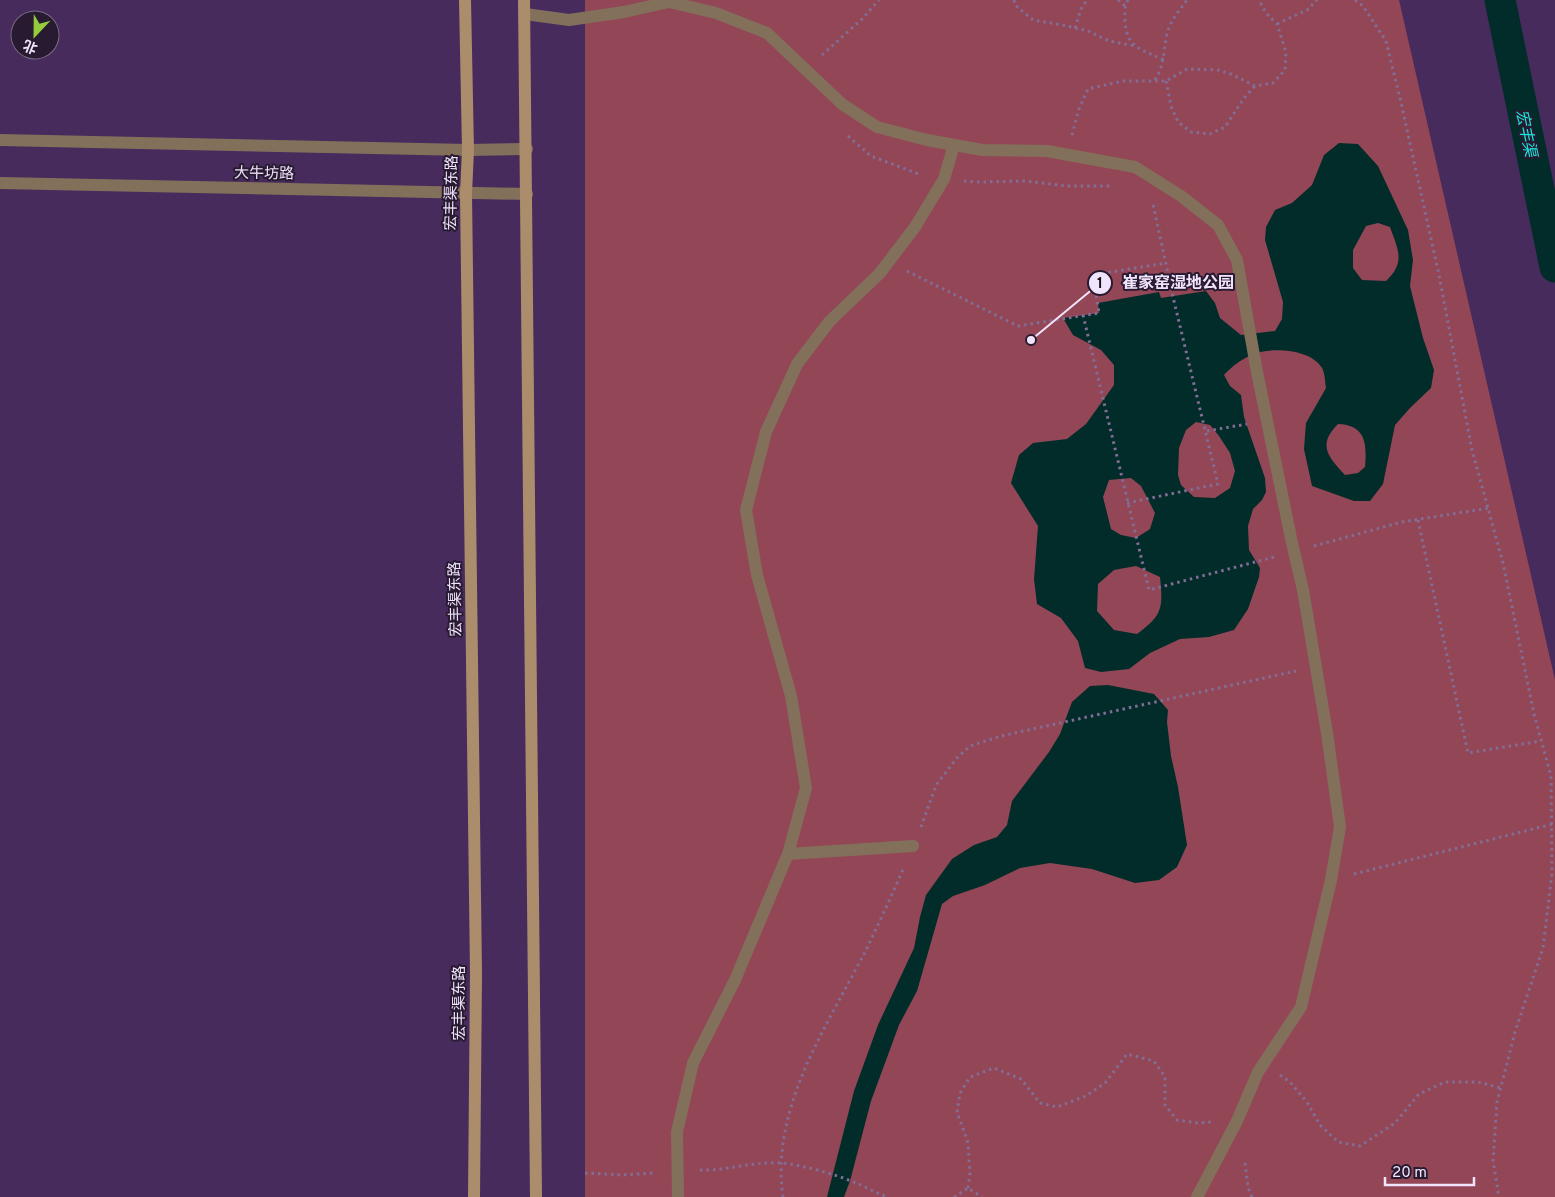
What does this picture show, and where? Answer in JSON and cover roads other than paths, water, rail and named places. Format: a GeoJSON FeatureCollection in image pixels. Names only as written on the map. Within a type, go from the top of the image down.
{"type":"FeatureCollection","features":[{"type":"Feature","properties":{"kind":"main road","name":"宏丰渠东路"},"geometry":{"type":"LineString","coordinates":[[465,0],[476,974],[474,1197]]}},
{"type":"Feature","properties":{"kind":"main road"},"geometry":{"type":"LineString","coordinates":[[524,0],[527,149],[536,1197]]}},
{"type":"Feature","properties":{"kind":"street"},"geometry":{"type":"LineString","coordinates":[[525,14],[569,20],[624,12],[669,2],[716,13],[768,33],[842,104],[877,127],[927,140],[982,150],[1047,151],[1135,167],[1180,196],[1218,225],[1237,260],[1267,421],[1317,666],[1340,827],[1331,880],[1301,1007],[1258,1072],[1237,1121],[1197,1197]]}},
{"type":"Feature","properties":{"kind":"street","name":"大牛坊路"},"geometry":{"type":"LineString","coordinates":[[0,140],[468,150],[527,149]]}},
{"type":"Feature","properties":{"kind":"street"},"geometry":{"type":"LineString","coordinates":[[678,1197],[677,1132],[693,1063],[735,980],[788,854],[806,788],[791,696],[757,575],[746,510],[766,432],[798,364],[830,322],[880,273],[915,227],[944,179],[954,145]]}},
{"type":"Feature","properties":{"kind":"street","name":"大牛坊路"},"geometry":{"type":"LineString","coordinates":[[0,183],[527,194]]}},
{"type":"Feature","properties":{"kind":"street"},"geometry":{"type":"LineString","coordinates":[[788,854],[913,846]]}},
{"type":"Feature","properties":{"kind":"waterway","name":"宏丰渠"},"geometry":{"type":"LineString","coordinates":[[1500,0],[1555,267]]}},
{"type":"Feature","properties":{"kind":"place","name":"崔家窑湿地公园"},"geometry":{"type":"Point","coordinates":[1031,340]}}]}
